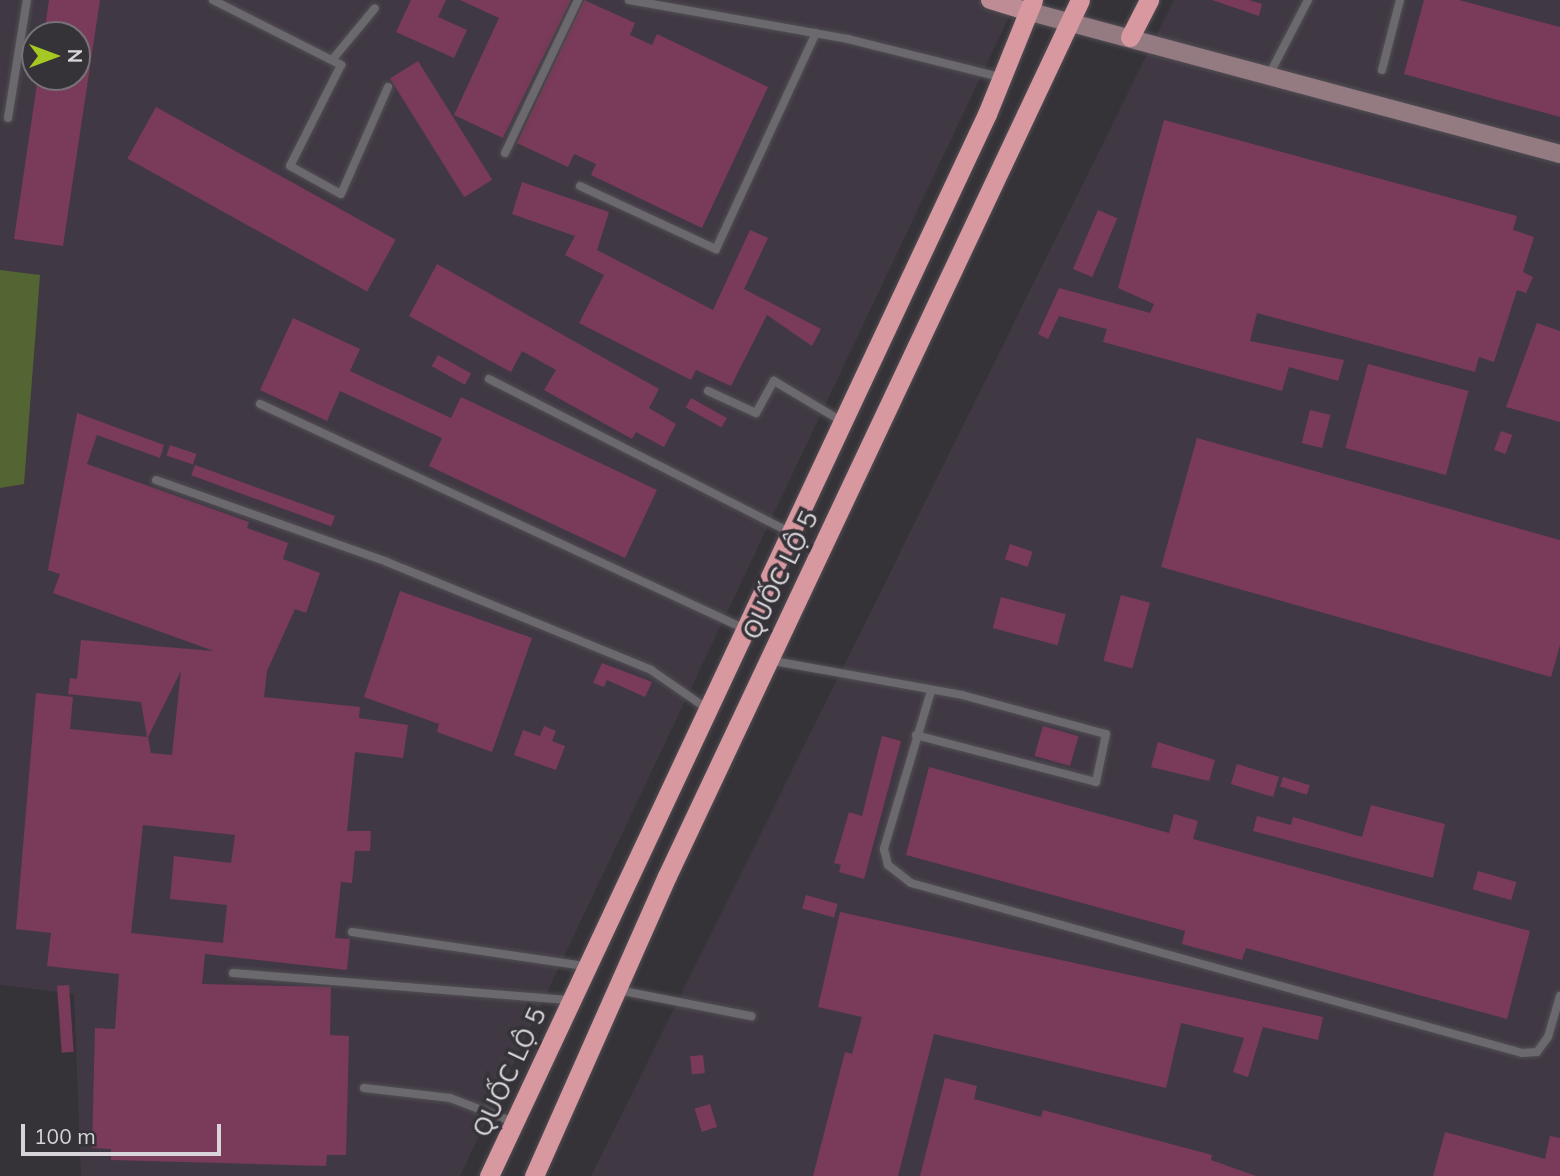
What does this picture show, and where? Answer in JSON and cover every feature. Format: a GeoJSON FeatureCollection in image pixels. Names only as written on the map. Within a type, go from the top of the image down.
{"type":"FeatureCollection","features":[{"type":"Feature","properties":{"kind":"highway","name":"QUỐC LỘ 5"},"geometry":{"type":"LineString","coordinates":[[534,1176],[615,990],[767,659],[1080,0]]}},
{"type":"Feature","properties":{"kind":"highway"},"geometry":{"type":"LineString","coordinates":[[1130,37],[1149,0]]}},
{"type":"Feature","properties":{"kind":"highway","name":"QUỐC LỘ 5"},"geometry":{"type":"LineString","coordinates":[[489,1176],[706,708],[792,534],[1030,6]]}},
{"type":"Feature","properties":{"kind":"main road"},"geometry":{"type":"LineString","coordinates":[[990,0],[1030,6],[1130,37],[1560,154]]}},
{"type":"Feature","properties":{"kind":"lane"},"geometry":{"type":"LineString","coordinates":[[8,118],[27,0]]}},
{"type":"Feature","properties":{"kind":"lane"},"geometry":{"type":"LineString","coordinates":[[213,0],[341,65],[290,166],[341,194],[388,88]]}},
{"type":"Feature","properties":{"kind":"lane"},"geometry":{"type":"LineString","coordinates":[[505,153],[578,0]]}},
{"type":"Feature","properties":{"kind":"lane"},"geometry":{"type":"LineString","coordinates":[[629,0],[816,33],[999,78]]}},
{"type":"Feature","properties":{"kind":"lane"},"geometry":{"type":"LineString","coordinates":[[1269,75],[1308,0]]}},
{"type":"Feature","properties":{"kind":"lane"},"geometry":{"type":"LineString","coordinates":[[1382,70],[1400,0]]}},
{"type":"Feature","properties":{"kind":"lane"},"geometry":{"type":"LineString","coordinates":[[332,60],[375,8]]}},
{"type":"Feature","properties":{"kind":"lane"},"geometry":{"type":"LineString","coordinates":[[580,186],[716,249],[816,33]]}},
{"type":"Feature","properties":{"kind":"lane"},"geometry":{"type":"LineString","coordinates":[[489,379],[792,534]]}},
{"type":"Feature","properties":{"kind":"lane"},"geometry":{"type":"LineString","coordinates":[[708,391],[756,413],[774,381],[843,422]]}},
{"type":"Feature","properties":{"kind":"lane"},"geometry":{"type":"LineString","coordinates":[[260,404],[745,629]]}},
{"type":"Feature","properties":{"kind":"lane"},"geometry":{"type":"LineString","coordinates":[[156,480],[387,562],[651,670],[706,708]]}},
{"type":"Feature","properties":{"kind":"lane"},"geometry":{"type":"LineString","coordinates":[[767,659],[931,691],[1106,734],[1097,782],[916,735]]}},
{"type":"Feature","properties":{"kind":"lane"},"geometry":{"type":"LineString","coordinates":[[931,691],[884,849],[888,865],[911,883],[1522,1054],[1537,1052],[1548,1037],[1560,996]]}},
{"type":"Feature","properties":{"kind":"lane"},"geometry":{"type":"LineString","coordinates":[[352,932],[585,966]]}},
{"type":"Feature","properties":{"kind":"lane"},"geometry":{"type":"LineString","coordinates":[[233,973],[571,1000]]}},
{"type":"Feature","properties":{"kind":"lane"},"geometry":{"type":"LineString","coordinates":[[615,990],[751,1016]]}},
{"type":"Feature","properties":{"kind":"lane"},"geometry":{"type":"LineString","coordinates":[[364,1088],[450,1098],[514,1122]]}},
{"type":"Feature","properties":{"kind":"shaded area"},"geometry":{"type":"Polygon","coordinates":[[[0,0],[1017,0],[460,1176],[81,1176],[74,994],[0,985],[0,0]]]}},
{"type":"Feature","properties":{"kind":"shaded area"},"geometry":{"type":"Polygon","coordinates":[[[1174,0],[1560,0],[1560,1176],[591,1176],[1174,0]]]}},
{"type":"Feature","properties":{"kind":"green space"},"geometry":{"type":"Polygon","coordinates":[[[0,270],[40,275],[24,484],[0,488],[0,270]]]}},
{"type":"Feature","properties":{"kind":"building"},"geometry":{"type":"Polygon","coordinates":[[[49,0],[100,0],[91,60],[91,21],[46,21],[49,0]]]}},
{"type":"Feature","properties":{"kind":"building"},"geometry":{"type":"Polygon","coordinates":[[[411,0],[446,0],[438,17],[467,30],[454,58],[396,32],[411,0]]]}},
{"type":"Feature","properties":{"kind":"building"},"geometry":{"type":"Polygon","coordinates":[[[460,0],[571,0],[503,138],[454,115],[499,18],[460,0]]]}},
{"type":"Feature","properties":{"kind":"building"},"geometry":{"type":"Polygon","coordinates":[[[584,0],[635,23],[630,35],[652,45],[657,34],[768,87],[702,228],[591,175],[596,164],[574,154],[568,167],[517,143],[584,0]]]}},
{"type":"Feature","properties":{"kind":"building"},"geometry":{"type":"Polygon","coordinates":[[[1212,0],[1249,0],[1262,4],[1259,16],[1212,0]]]}},
{"type":"Feature","properties":{"kind":"building"},"geometry":{"type":"Polygon","coordinates":[[[1424,0],[1459,0],[1560,27],[1560,117],[1404,74],[1424,0]]]}},
{"type":"Feature","properties":{"kind":"building"},"geometry":{"type":"Polygon","coordinates":[[[418,61],[492,180],[464,197],[390,78],[418,61]]]}},
{"type":"Feature","properties":{"kind":"building"},"geometry":{"type":"Polygon","coordinates":[[[36,91],[86,91],[63,246],[14,239],[36,91]]]}},
{"type":"Feature","properties":{"kind":"building"},"geometry":{"type":"Polygon","coordinates":[[[156,107],[396,240],[367,291],[127,159],[156,107]]]}},
{"type":"Feature","properties":{"kind":"building"},"geometry":{"type":"Polygon","coordinates":[[[1164,120],[1517,216],[1513,230],[1534,237],[1523,272],[1533,277],[1526,293],[1517,290],[1494,362],[1479,357],[1475,372],[1257,313],[1250,341],[1344,360],[1338,381],[1289,367],[1282,391],[1103,342],[1107,329],[1059,316],[1048,339],[1038,334],[1059,288],[1150,313],[1154,304],[1118,288],[1164,120]]]}},
{"type":"Feature","properties":{"kind":"building"},"geometry":{"type":"Polygon","coordinates":[[[522,182],[609,212],[597,250],[713,310],[750,230],[768,238],[744,289],[821,329],[812,346],[767,315],[731,386],[696,370],[691,380],[579,323],[604,275],[565,255],[575,236],[512,214],[522,182]]]}},
{"type":"Feature","properties":{"kind":"building"},"geometry":{"type":"Polygon","coordinates":[[[1098,210],[1117,218],[1092,277],[1073,269],[1098,210]]]}},
{"type":"Feature","properties":{"kind":"building"},"geometry":{"type":"Polygon","coordinates":[[[437,264],[659,389],[649,408],[676,424],[664,447],[636,432],[632,439],[544,390],[556,370],[522,351],[511,372],[409,316],[437,264]]]}},
{"type":"Feature","properties":{"kind":"building"},"geometry":{"type":"Polygon","coordinates":[[[293,318],[360,349],[350,371],[451,418],[461,397],[657,490],[625,558],[429,466],[442,438],[340,391],[327,421],[260,390],[293,318]]]}},
{"type":"Feature","properties":{"kind":"building"},"geometry":{"type":"Polygon","coordinates":[[[1537,323],[1560,331],[1560,422],[1506,407],[1537,323]]]}},
{"type":"Feature","properties":{"kind":"building"},"geometry":{"type":"Polygon","coordinates":[[[438,355],[471,373],[465,385],[432,366],[438,355]]]}},
{"type":"Feature","properties":{"kind":"building"},"geometry":{"type":"Polygon","coordinates":[[[1368,364],[1468,391],[1446,475],[1345,448],[1368,364]]]}},
{"type":"Feature","properties":{"kind":"building"},"geometry":{"type":"Polygon","coordinates":[[[691,398],[727,418],[722,427],[686,408],[691,398]]]}},
{"type":"Feature","properties":{"kind":"building"},"geometry":{"type":"Polygon","coordinates":[[[1310,410],[1330,415],[1322,448],[1302,443],[1310,410]]]}},
{"type":"Feature","properties":{"kind":"building"},"geometry":{"type":"Polygon","coordinates":[[[77,413],[164,445],[160,458],[97,435],[87,464],[249,522],[247,528],[288,543],[283,559],[320,573],[306,613],[295,609],[267,671],[264,697],[360,707],[359,718],[408,725],[403,758],[355,752],[347,831],[371,831],[370,851],[355,851],[352,883],[341,882],[335,938],[350,939],[347,970],[205,954],[202,984],[331,987],[330,1035],[349,1036],[346,1155],[327,1155],[326,1166],[111,1160],[111,1149],[92,1148],[95,1028],[115,1029],[119,974],[47,966],[51,933],[16,929],[36,693],[73,697],[70,729],[147,737],[141,702],[68,694],[70,678],[77,679],[81,640],[214,651],[53,593],[60,574],[48,570],[77,413]],[[181,671],[148,737],[151,753],[172,755],[181,671]],[[143,825],[131,933],[223,943],[227,905],[170,899],[174,856],[231,863],[235,835],[143,825]]]}},
{"type":"Feature","properties":{"kind":"building"},"geometry":{"type":"Polygon","coordinates":[[[1501,431],[1512,435],[1505,454],[1494,450],[1501,431]]]}},
{"type":"Feature","properties":{"kind":"building"},"geometry":{"type":"Polygon","coordinates":[[[1197,438],[1560,540],[1560,645],[1551,677],[1161,567],[1197,438]]]}},
{"type":"Feature","properties":{"kind":"building"},"geometry":{"type":"Polygon","coordinates":[[[170,445],[196,454],[193,465],[166,455],[170,445]]]}},
{"type":"Feature","properties":{"kind":"building"},"geometry":{"type":"Polygon","coordinates":[[[195,465],[335,516],[331,526],[191,475],[195,465]]]}},
{"type":"Feature","properties":{"kind":"building"},"geometry":{"type":"Polygon","coordinates":[[[1010,544],[1033,552],[1027,567],[1005,559],[1010,544]]]}},
{"type":"Feature","properties":{"kind":"building"},"geometry":{"type":"Polygon","coordinates":[[[400,591],[532,638],[492,752],[437,732],[439,724],[364,697],[400,591]]]}},
{"type":"Feature","properties":{"kind":"building"},"geometry":{"type":"Polygon","coordinates":[[[1121,595],[1150,603],[1132,668],[1103,661],[1121,595]]]}},
{"type":"Feature","properties":{"kind":"building"},"geometry":{"type":"Polygon","coordinates":[[[1001,597],[1066,614],[1057,645],[993,628],[1001,597]]]}},
{"type":"Feature","properties":{"kind":"building"},"geometry":{"type":"Polygon","coordinates":[[[602,663],[652,682],[645,697],[607,680],[604,687],[593,683],[602,663]]]}},
{"type":"Feature","properties":{"kind":"building"},"geometry":{"type":"Polygon","coordinates":[[[544,726],[556,731],[552,741],[565,746],[556,770],[514,755],[523,730],[540,736],[544,726]]]}},
{"type":"Feature","properties":{"kind":"building"},"geometry":{"type":"Polygon","coordinates":[[[1043,726],[1079,736],[1070,766],[1034,756],[1043,726]]]}},
{"type":"Feature","properties":{"kind":"building"},"geometry":{"type":"Polygon","coordinates":[[[882,736],[901,741],[864,879],[839,872],[841,865],[834,863],[849,812],[862,816],[882,736]]]}},
{"type":"Feature","properties":{"kind":"building"},"geometry":{"type":"Polygon","coordinates":[[[1158,742],[1215,760],[1209,781],[1151,767],[1158,742]]]}},
{"type":"Feature","properties":{"kind":"building"},"geometry":{"type":"Polygon","coordinates":[[[1237,764],[1279,777],[1273,797],[1231,784],[1237,764]]]}},
{"type":"Feature","properties":{"kind":"building"},"geometry":{"type":"Polygon","coordinates":[[[929,767],[1169,833],[1174,814],[1198,821],[1193,839],[1530,931],[1507,1019],[1246,948],[1242,960],[1182,944],[1185,931],[906,855],[929,767]]]}},
{"type":"Feature","properties":{"kind":"building"},"geometry":{"type":"Polygon","coordinates":[[[1283,777],[1310,785],[1307,795],[1280,787],[1283,777]]]}},
{"type":"Feature","properties":{"kind":"building"},"geometry":{"type":"Polygon","coordinates":[[[1371,805],[1445,824],[1433,878],[1253,831],[1257,816],[1291,825],[1293,817],[1362,837],[1371,805]]]}},
{"type":"Feature","properties":{"kind":"building"},"geometry":{"type":"Polygon","coordinates":[[[1478,871],[1516,882],[1511,900],[1473,889],[1478,871]]]}},
{"type":"Feature","properties":{"kind":"building"},"geometry":{"type":"Polygon","coordinates":[[[806,895],[838,904],[834,918],[802,908],[806,895]]]}},
{"type":"Feature","properties":{"kind":"building"},"geometry":{"type":"Polygon","coordinates":[[[840,912],[1323,1017],[1318,1040],[1263,1027],[1248,1077],[1233,1072],[1244,1038],[1181,1023],[1166,1088],[934,1034],[898,1176],[813,1176],[845,1052],[852,1054],[862,1017],[818,1007],[840,912]]]}},
{"type":"Feature","properties":{"kind":"building"},"geometry":{"type":"Polygon","coordinates":[[[69,985],[74,1052],[62,1053],[57,986],[69,985]]]}},
{"type":"Feature","properties":{"kind":"building"},"geometry":{"type":"Polygon","coordinates":[[[703,1055],[705,1073],[692,1074],[690,1056],[703,1055]]]}},
{"type":"Feature","properties":{"kind":"building"},"geometry":{"type":"Polygon","coordinates":[[[945,1078],[977,1086],[974,1099],[1041,1117],[1043,1110],[1212,1155],[1211,1160],[1256,1176],[920,1176],[945,1078]]]}},
{"type":"Feature","properties":{"kind":"building"},"geometry":{"type":"Polygon","coordinates":[[[710,1104],[717,1127],[702,1132],[695,1109],[710,1104]]]}},
{"type":"Feature","properties":{"kind":"building"},"geometry":{"type":"Polygon","coordinates":[[[1445,1132],[1545,1159],[1550,1136],[1560,1138],[1560,1176],[1433,1176],[1445,1132]]]}}]}
